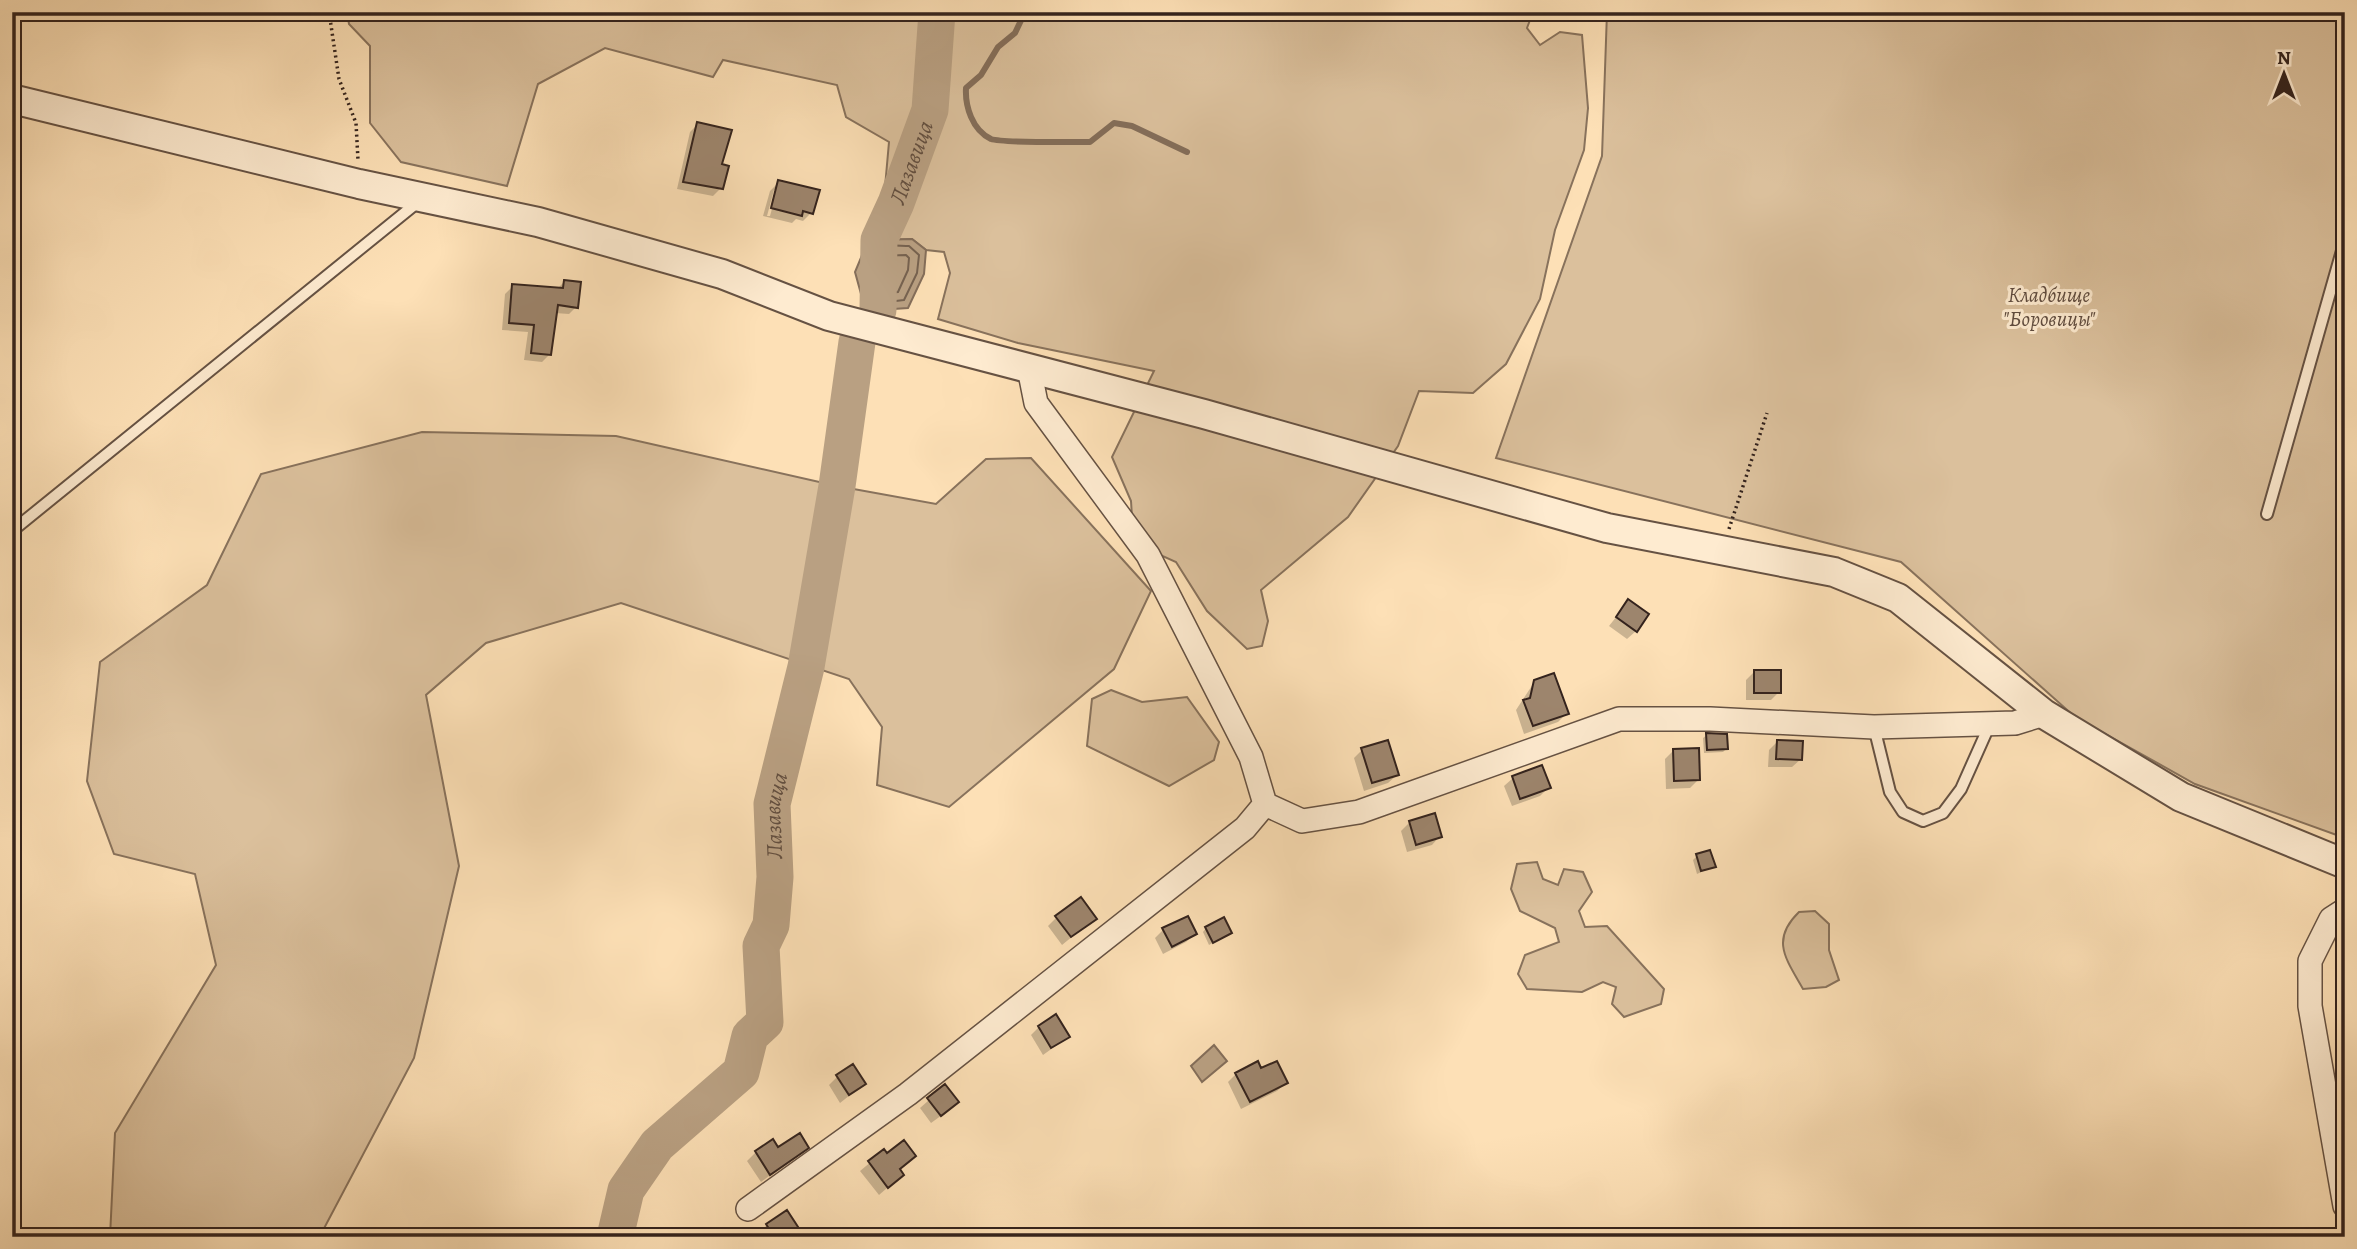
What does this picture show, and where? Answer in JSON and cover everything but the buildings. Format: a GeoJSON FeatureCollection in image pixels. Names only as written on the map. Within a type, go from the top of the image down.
{"type":"FeatureCollection","features":[{"type":"Feature","properties":{"kind":"street"},"geometry":{"type":"LineString","coordinates":[[12,99],[359,184],[565,229],[722,274],[829,316],[1029,368],[1607,528],[1834,572],[1898,598],[2044,714],[2181,797],[2345,863]]}},
{"type":"Feature","properties":{"kind":"street"},"geometry":{"type":"LineString","coordinates":[[1029,368],[1036,403],[1148,555],[1251,757],[1265,804],[1301,821],[1359,811],[1619,719],[1710,719],[1874,727],[2015,723],[2044,714]]}},
{"type":"Feature","properties":{"kind":"street"},"geometry":{"type":"LineString","coordinates":[[748,1209],[918,1086],[1245,828],[1265,804]]}},
{"type":"Feature","properties":{"kind":"street"},"geometry":{"type":"LineString","coordinates":[[2345,910],[2332,919],[2309,961],[2309,1006],[2345,1206]]}},
{"type":"Feature","properties":{"kind":"lane"},"geometry":{"type":"LineString","coordinates":[[12,531],[423,198]]}},
{"type":"Feature","properties":{"kind":"lane"},"geometry":{"type":"LineString","coordinates":[[2267,514],[2345,240]]}},
{"type":"Feature","properties":{"kind":"lane"},"geometry":{"type":"LineString","coordinates":[[1874,727],[1890,792],[1903,811],[1923,821],[1943,813],[1961,789],[1990,724]]}},
{"type":"Feature","properties":{"kind":"path"},"geometry":{"type":"LineString","coordinates":[[329,12],[339,79],[356,123],[359,184]]}},
{"type":"Feature","properties":{"kind":"path"},"geometry":{"type":"LineString","coordinates":[[1722,551],[1767,413]]}},
{"type":"Feature","properties":{"kind":"green space"},"geometry":{"type":"Polygon","coordinates":[[[347,12],[1533,12],[1527,28],[1540,45],[1560,32],[1582,35],[1588,108],[1584,150],[1555,230],[1540,299],[1506,364],[1473,393],[1419,391],[1398,446],[1348,517],[1261,590],[1268,621],[1262,646],[1247,649],[1207,611],[1176,562],[1158,554],[1132,517],[1131,501],[1112,457],[1154,371],[1018,343],[938,319],[950,273],[944,252],[926,250],[912,239],[879,240],[865,248],[885,187],[889,142],[846,117],[837,85],[723,60],[713,77],[605,48],[538,84],[507,186],[401,162],[370,123],[370,46],[349,24],[347,12]]]}},
{"type":"Feature","properties":{"kind":"green space","name":"Кладбище \"Боровицы\""},"geometry":{"type":"Polygon","coordinates":[[[1607,12],[2345,12],[2345,838],[2195,784],[2075,717],[1901,562],[1496,458],[1602,156],[1607,12]]]}},
{"type":"Feature","properties":{"kind":"green space"},"geometry":{"type":"Polygon","coordinates":[[[422,432],[616,436],[837,486],[936,504],[986,459],[1031,458],[1151,591],[1114,669],[949,807],[877,785],[882,727],[849,679],[621,603],[486,643],[426,695],[459,866],[414,1058],[320,1236],[110,1237],[115,1133],[216,965],[195,874],[114,854],[87,781],[100,662],[207,585],[261,474],[422,432]]]}},
{"type":"Feature","properties":{"kind":"green space"},"geometry":{"type":"Polygon","coordinates":[[[1111,690],[1142,702],[1187,697],[1219,742],[1214,760],[1169,786],[1087,746],[1092,699],[1111,690]]]}},
{"type":"Feature","properties":{"kind":"green space"},"geometry":{"type":"Polygon","coordinates":[[[1537,862],[1543,879],[1558,885],[1564,869],[1583,872],[1592,892],[1579,911],[1585,927],[1607,926],[1664,989],[1661,1004],[1624,1017],[1612,1004],[1616,987],[1603,982],[1582,992],[1527,989],[1518,974],[1525,955],[1559,942],[1555,928],[1520,911],[1511,889],[1517,864],[1537,862]]]}},
{"type":"Feature","properties":{"kind":"green space"},"geometry":{"type":"Polygon","coordinates":[[[1815,911],[1829,924],[1829,950],[1839,980],[1826,987],[1803,989],[1787,959],[1783,941],[1790,922],[1799,912],[1815,911]]]}},
{"type":"Feature","properties":{"kind":"water"},"geometry":{"type":"Polygon","coordinates":[[[912,239],[926,250],[924,274],[908,308],[878,310],[863,301],[855,272],[865,248],[879,240],[912,239]]]}},
{"type":"Feature","properties":{"kind":"water"},"geometry":{"type":"Polygon","coordinates":[[[1214,1045],[1227,1061],[1202,1082],[1191,1066],[1214,1045]]]}},
{"type":"Feature","properties":{"kind":"waterway","name":"Лазавица"},"geometry":{"type":"LineString","coordinates":[[878,310],[879,240],[896,203],[930,110],[937,12]]}},
{"type":"Feature","properties":{"kind":"waterway"},"geometry":{"type":"LineString","coordinates":[[1025,12],[1015,33],[998,47],[981,75],[966,88],[971,117],[984,135],[991,139],[1009,141],[1090,142],[1114,123],[1132,126],[1187,152]]}},
{"type":"Feature","properties":{"kind":"waterway","name":"Лазавица"},"geometry":{"type":"LineString","coordinates":[[615,1237],[626,1190],[657,1145],[741,1072],[750,1036],[765,1022],[761,946],[771,925],[775,877],[772,804],[806,667],[837,486],[857,342]]}}]}
